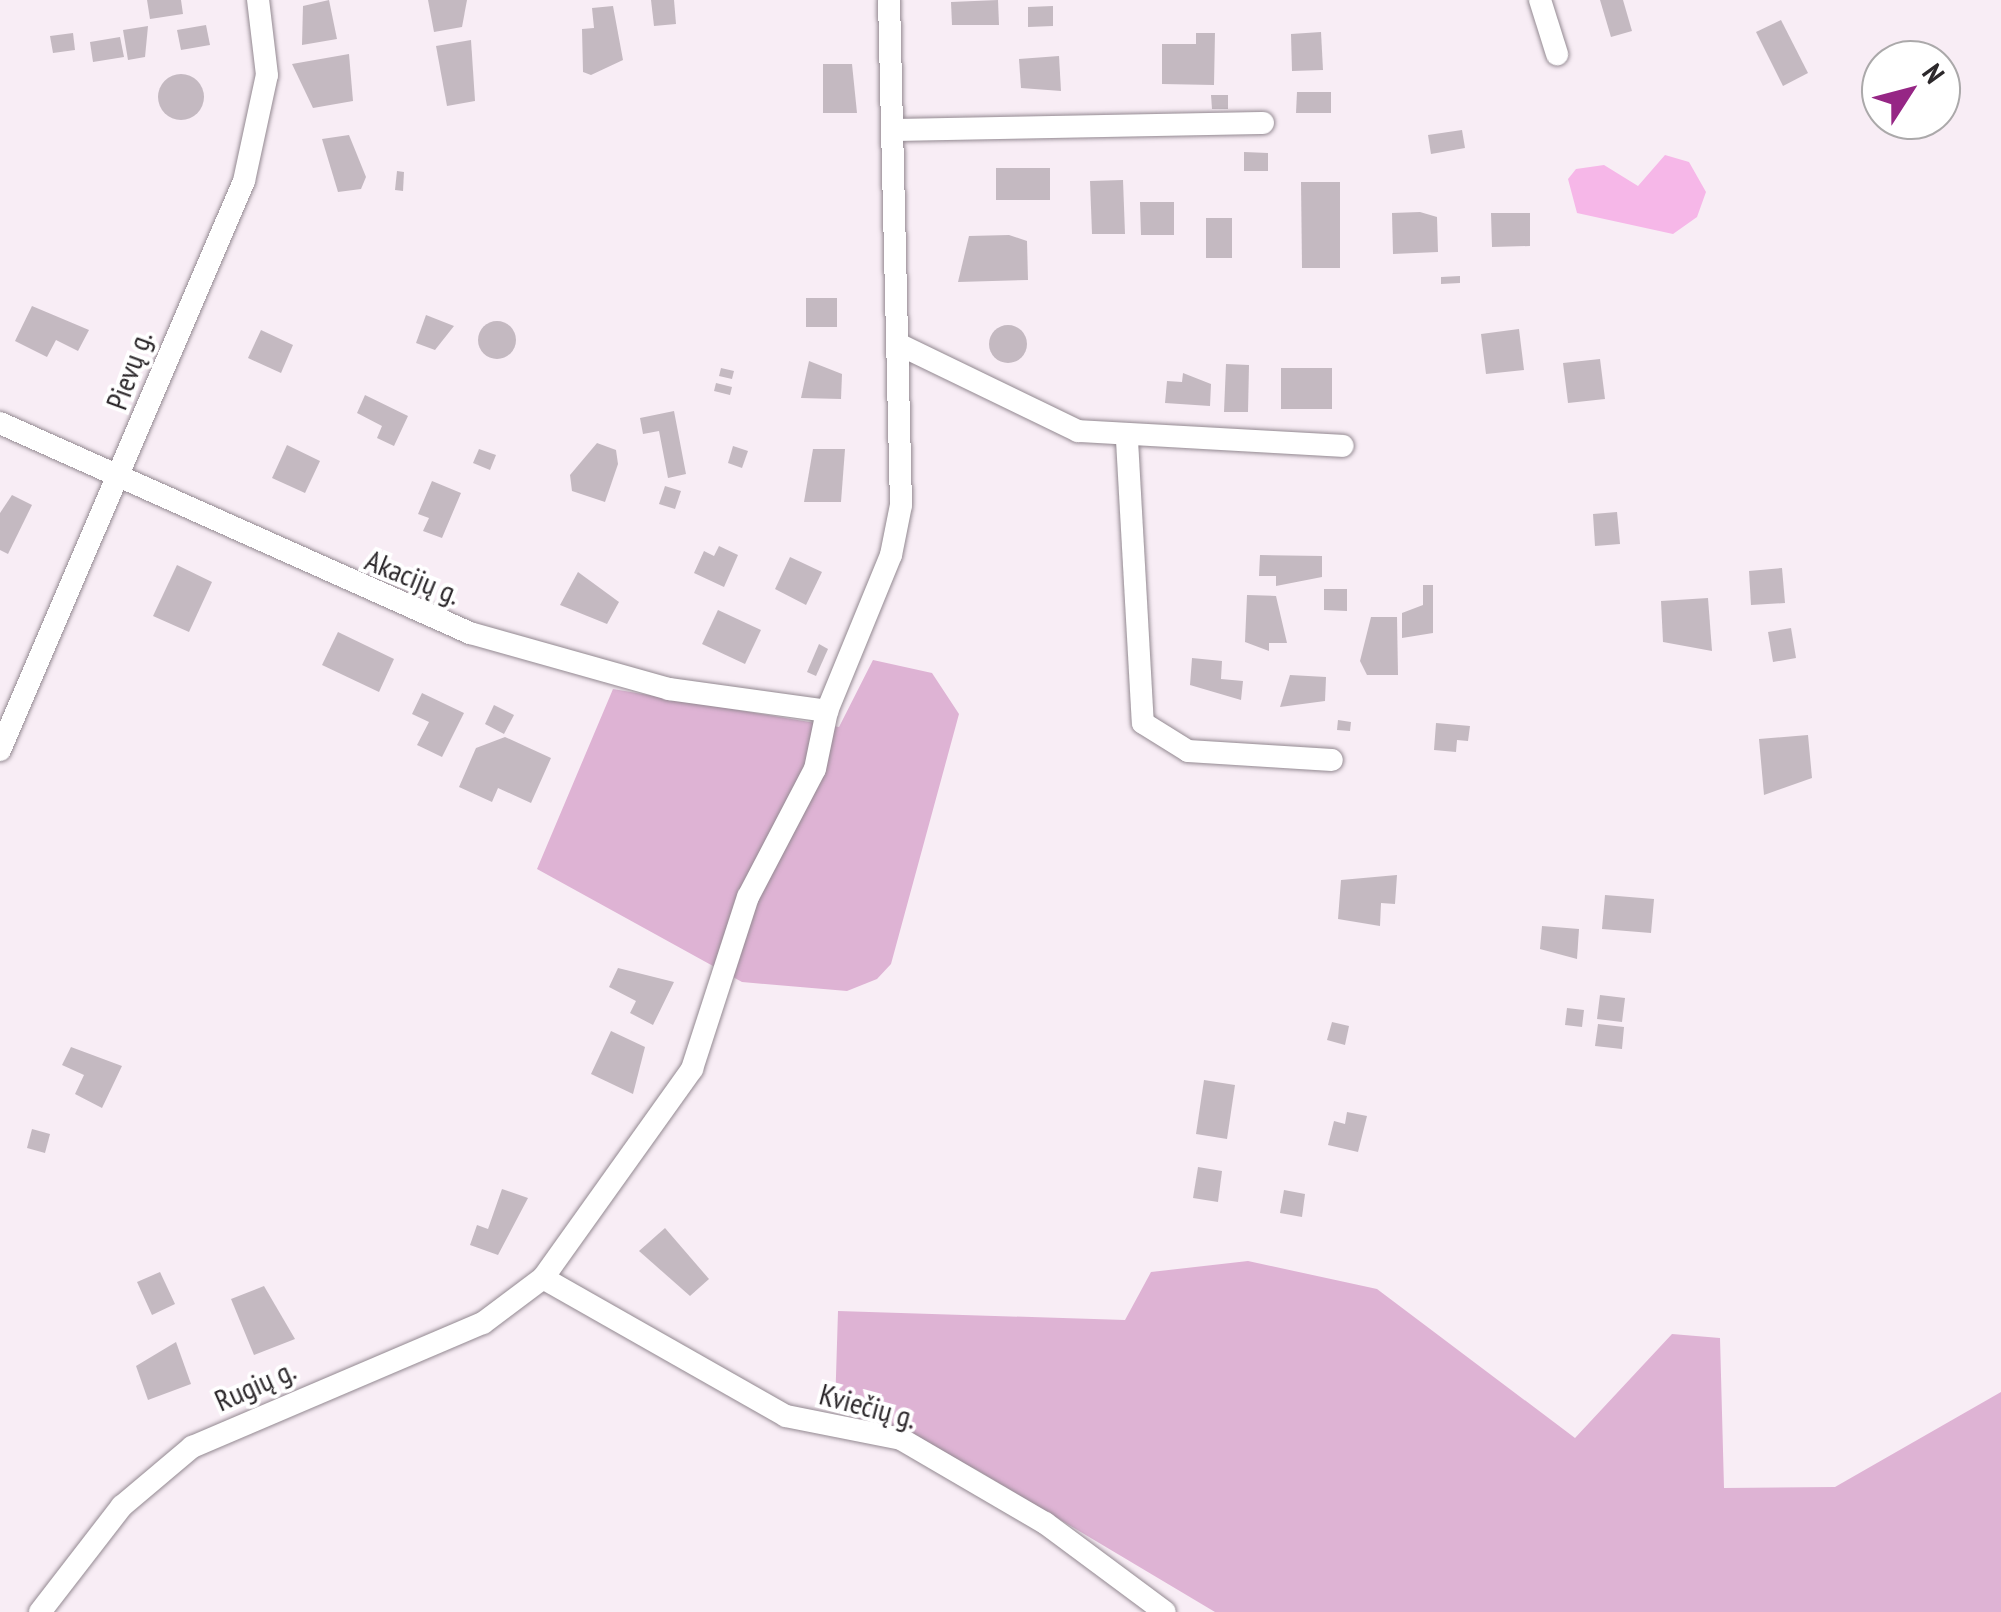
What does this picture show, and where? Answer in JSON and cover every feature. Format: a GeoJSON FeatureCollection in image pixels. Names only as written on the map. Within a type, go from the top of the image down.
{"type":"FeatureCollection","features":[{"type":"Feature","properties":{"kind":"street","name":"Pievų g."},"geometry":{"type":"LineString","coordinates":[[0,750],[122,480],[260,131],[267,75],[258,0]]}},
{"type":"Feature","properties":{"kind":"street"},"geometry":{"type":"LineString","coordinates":[[543,1278],[692,1068],[748,897],[816,769],[827,712],[902,505],[889,0]]}},
{"type":"Feature","properties":{"kind":"street"},"geometry":{"type":"LineString","coordinates":[[1540,0],[1557,54]]}},
{"type":"Feature","properties":{"kind":"street"},"geometry":{"type":"LineString","coordinates":[[893,130],[1264,123]]}},
{"type":"Feature","properties":{"kind":"street"},"geometry":{"type":"LineString","coordinates":[[898,344],[1006,404],[1128,440],[1343,446]]}},
{"type":"Feature","properties":{"kind":"street","name":"Akacijų g."},"geometry":{"type":"LineString","coordinates":[[0,423],[122,480],[536,655],[668,689],[827,712]]}},
{"type":"Feature","properties":{"kind":"street"},"geometry":{"type":"LineString","coordinates":[[1128,440],[1142,723],[1188,751],[1332,760]]}},
{"type":"Feature","properties":{"kind":"street","name":"Rugių g."},"geometry":{"type":"LineString","coordinates":[[40,1612],[122,1506],[192,1447],[483,1323],[543,1278]]}},
{"type":"Feature","properties":{"kind":"street","name":"Kviečių g."},"geometry":{"type":"LineString","coordinates":[[543,1278],[786,1416],[900,1439],[1045,1523],[1166,1612]]}},
{"type":"Feature","properties":{"kind":"shaded area"},"geometry":{"type":"Polygon","coordinates":[[[1665,155],[1689,162],[1706,192],[1697,217],[1673,234],[1577,213],[1568,179],[1576,169],[1604,165],[1638,186],[1665,155]]]}},
{"type":"Feature","properties":{"kind":"shaded area"},"geometry":{"type":"Polygon","coordinates":[[[873,660],[932,673],[959,714],[891,964],[877,979],[847,991],[742,982],[537,869],[613,689],[839,727],[873,660]]]}},
{"type":"Feature","properties":{"kind":"shaded area"},"geometry":{"type":"Polygon","coordinates":[[[1248,1261],[1377,1289],[1575,1438],[1672,1334],[1720,1338],[1724,1488],[1835,1487],[2001,1392],[2001,1612],[1215,1612],[975,1469],[835,1408],[838,1311],[1125,1320],[1151,1272],[1248,1261]]]}},
{"type":"Feature","properties":{"kind":"building"},"geometry":{"type":"Polygon","coordinates":[[[147,0],[181,0],[183,14],[150,19],[147,0]]]}},
{"type":"Feature","properties":{"kind":"building"},"geometry":{"type":"Polygon","coordinates":[[[329,0],[337,39],[302,45],[303,6],[329,0]]]}},
{"type":"Feature","properties":{"kind":"building"},"geometry":{"type":"Polygon","coordinates":[[[428,0],[467,0],[462,27],[434,32],[428,0]]]}},
{"type":"Feature","properties":{"kind":"building"},"geometry":{"type":"Polygon","coordinates":[[[651,0],[674,0],[676,24],[654,26],[651,0]]]}},
{"type":"Feature","properties":{"kind":"building"},"geometry":{"type":"Polygon","coordinates":[[[998,0],[999,25],[952,25],[951,2],[998,0]]]}},
{"type":"Feature","properties":{"kind":"building"},"geometry":{"type":"Polygon","coordinates":[[[1600,0],[1623,0],[1632,31],[1611,37],[1600,0]]]}},
{"type":"Feature","properties":{"kind":"building"},"geometry":{"type":"Polygon","coordinates":[[[613,6],[623,60],[591,75],[583,72],[582,29],[594,28],[592,8],[613,6]]]}},
{"type":"Feature","properties":{"kind":"building"},"geometry":{"type":"Polygon","coordinates":[[[1053,6],[1053,26],[1028,27],[1028,7],[1053,6]]]}},
{"type":"Feature","properties":{"kind":"building"},"geometry":{"type":"Polygon","coordinates":[[[1781,20],[1808,73],[1783,86],[1756,32],[1781,20]]]}},
{"type":"Feature","properties":{"kind":"building"},"geometry":{"type":"Polygon","coordinates":[[[206,25],[210,45],[181,50],[177,30],[206,25]]]}},
{"type":"Feature","properties":{"kind":"building"},"geometry":{"type":"Polygon","coordinates":[[[148,26],[145,57],[128,60],[123,30],[148,26]]]}},
{"type":"Feature","properties":{"kind":"building"},"geometry":{"type":"Polygon","coordinates":[[[1321,32],[1323,70],[1292,71],[1291,34],[1321,32]]]}},
{"type":"Feature","properties":{"kind":"building"},"geometry":{"type":"Polygon","coordinates":[[[73,33],[75,50],[53,53],[50,36],[73,33]]]}},
{"type":"Feature","properties":{"kind":"building"},"geometry":{"type":"Polygon","coordinates":[[[1196,33],[1215,33],[1214,85],[1162,84],[1162,44],[1196,44],[1196,33]]]}},
{"type":"Feature","properties":{"kind":"building"},"geometry":{"type":"Polygon","coordinates":[[[120,37],[124,57],[93,62],[90,42],[120,37]]]}},
{"type":"Feature","properties":{"kind":"building"},"geometry":{"type":"Polygon","coordinates":[[[471,40],[475,101],[447,106],[436,46],[471,40]]]}},
{"type":"Feature","properties":{"kind":"building"},"geometry":{"type":"Polygon","coordinates":[[[349,54],[353,101],[313,108],[292,64],[349,54]]]}},
{"type":"Feature","properties":{"kind":"building"},"geometry":{"type":"Polygon","coordinates":[[[1059,56],[1061,91],[1021,88],[1019,59],[1059,56]]]}},
{"type":"Feature","properties":{"kind":"building"},"geometry":{"type":"Polygon","coordinates":[[[823,64],[852,64],[857,113],[823,113],[823,64]]]}},
{"type":"Feature","properties":{"kind":"building"},"geometry":{"type":"Polygon","coordinates":[[[181,74],[197,81],[204,97],[197,113],[181,120],[165,113],[158,97],[165,81],[181,74]]]}},
{"type":"Feature","properties":{"kind":"building"},"geometry":{"type":"Polygon","coordinates":[[[1297,92],[1331,92],[1331,113],[1296,113],[1297,92]]]}},
{"type":"Feature","properties":{"kind":"building"},"geometry":{"type":"Polygon","coordinates":[[[1211,95],[1228,95],[1228,109],[1212,109],[1211,95]]]}},
{"type":"Feature","properties":{"kind":"building"},"geometry":{"type":"Polygon","coordinates":[[[1462,130],[1465,148],[1431,154],[1428,135],[1462,130]]]}},
{"type":"Feature","properties":{"kind":"building"},"geometry":{"type":"Polygon","coordinates":[[[349,135],[366,177],[361,189],[338,192],[322,139],[349,135]]]}},
{"type":"Feature","properties":{"kind":"building"},"geometry":{"type":"Polygon","coordinates":[[[1244,152],[1268,153],[1268,171],[1244,171],[1244,152]]]}},
{"type":"Feature","properties":{"kind":"building"},"geometry":{"type":"Polygon","coordinates":[[[996,168],[1050,168],[1050,200],[996,200],[996,168]]]}},
{"type":"Feature","properties":{"kind":"building"},"geometry":{"type":"Polygon","coordinates":[[[397,171],[404,172],[403,191],[395,190],[397,171]]]}},
{"type":"Feature","properties":{"kind":"building"},"geometry":{"type":"Polygon","coordinates":[[[1123,180],[1125,234],[1092,234],[1090,181],[1123,180]]]}},
{"type":"Feature","properties":{"kind":"building"},"geometry":{"type":"Polygon","coordinates":[[[1301,182],[1340,182],[1340,268],[1302,268],[1301,182]]]}},
{"type":"Feature","properties":{"kind":"building"},"geometry":{"type":"Polygon","coordinates":[[[1140,202],[1174,202],[1174,235],[1141,235],[1140,202]]]}},
{"type":"Feature","properties":{"kind":"building"},"geometry":{"type":"Polygon","coordinates":[[[1420,212],[1437,217],[1438,252],[1393,254],[1392,213],[1420,212]]]}},
{"type":"Feature","properties":{"kind":"building"},"geometry":{"type":"Polygon","coordinates":[[[1491,213],[1530,213],[1530,246],[1492,247],[1491,213]]]}},
{"type":"Feature","properties":{"kind":"building"},"geometry":{"type":"Polygon","coordinates":[[[1206,218],[1232,218],[1232,258],[1206,258],[1206,218]]]}},
{"type":"Feature","properties":{"kind":"building"},"geometry":{"type":"Polygon","coordinates":[[[1009,235],[1027,241],[1028,280],[958,282],[969,236],[1009,235]]]}},
{"type":"Feature","properties":{"kind":"building"},"geometry":{"type":"Polygon","coordinates":[[[1460,276],[1460,283],[1441,284],[1441,277],[1460,276]]]}},
{"type":"Feature","properties":{"kind":"building"},"geometry":{"type":"Polygon","coordinates":[[[806,298],[837,298],[837,327],[806,327],[806,298]]]}},
{"type":"Feature","properties":{"kind":"building"},"geometry":{"type":"Polygon","coordinates":[[[32,306],[89,330],[78,351],[56,340],[47,357],[15,341],[32,306]]]}},
{"type":"Feature","properties":{"kind":"building"},"geometry":{"type":"Polygon","coordinates":[[[426,315],[454,326],[435,350],[416,343],[426,315]]]}},
{"type":"Feature","properties":{"kind":"building"},"geometry":{"type":"Polygon","coordinates":[[[497,321],[510,327],[516,340],[510,353],[497,359],[484,353],[478,340],[484,327],[497,321]]]}},
{"type":"Feature","properties":{"kind":"building"},"geometry":{"type":"Polygon","coordinates":[[[1008,325],[1021,331],[1027,344],[1021,357],[1008,363],[995,357],[989,344],[995,331],[1008,325]]]}},
{"type":"Feature","properties":{"kind":"building"},"geometry":{"type":"Polygon","coordinates":[[[1519,329],[1524,370],[1486,374],[1481,334],[1519,329]]]}},
{"type":"Feature","properties":{"kind":"building"},"geometry":{"type":"Polygon","coordinates":[[[261,330],[293,345],[281,373],[248,358],[261,330]]]}},
{"type":"Feature","properties":{"kind":"building"},"geometry":{"type":"Polygon","coordinates":[[[1600,359],[1605,399],[1568,403],[1563,363],[1600,359]]]}},
{"type":"Feature","properties":{"kind":"building"},"geometry":{"type":"Polygon","coordinates":[[[809,361],[842,374],[841,399],[801,398],[809,361]]]}},
{"type":"Feature","properties":{"kind":"building"},"geometry":{"type":"Polygon","coordinates":[[[1226,364],[1249,365],[1248,412],[1224,412],[1226,364]]]}},
{"type":"Feature","properties":{"kind":"building"},"geometry":{"type":"Polygon","coordinates":[[[721,368],[734,371],[732,379],[719,376],[721,368]]]}},
{"type":"Feature","properties":{"kind":"building"},"geometry":{"type":"Polygon","coordinates":[[[1281,368],[1332,368],[1332,409],[1281,409],[1281,368]]]}},
{"type":"Feature","properties":{"kind":"building"},"geometry":{"type":"Polygon","coordinates":[[[1183,373],[1211,384],[1210,406],[1165,403],[1167,381],[1182,382],[1183,373]]]}},
{"type":"Feature","properties":{"kind":"building"},"geometry":{"type":"Polygon","coordinates":[[[716,383],[732,387],[730,395],[714,391],[716,383]]]}},
{"type":"Feature","properties":{"kind":"building"},"geometry":{"type":"Polygon","coordinates":[[[365,395],[408,416],[394,446],[377,438],[382,426],[357,413],[365,395]]]}},
{"type":"Feature","properties":{"kind":"building"},"geometry":{"type":"Polygon","coordinates":[[[674,411],[686,474],[668,478],[659,431],[643,434],[640,418],[674,411]]]}},
{"type":"Feature","properties":{"kind":"building"},"geometry":{"type":"Polygon","coordinates":[[[597,443],[616,450],[618,464],[605,502],[572,491],[570,475],[597,443]]]}},
{"type":"Feature","properties":{"kind":"building"},"geometry":{"type":"Polygon","coordinates":[[[287,445],[320,461],[305,493],[272,478],[287,445]]]}},
{"type":"Feature","properties":{"kind":"building"},"geometry":{"type":"Polygon","coordinates":[[[733,446],[748,451],[742,468],[728,463],[733,446]]]}},
{"type":"Feature","properties":{"kind":"building"},"geometry":{"type":"Polygon","coordinates":[[[479,449],[496,455],[490,470],[473,463],[479,449]]]}},
{"type":"Feature","properties":{"kind":"building"},"geometry":{"type":"Polygon","coordinates":[[[813,449],[845,449],[841,502],[804,502],[813,449]]]}},
{"type":"Feature","properties":{"kind":"building"},"geometry":{"type":"Polygon","coordinates":[[[432,481],[461,493],[442,538],[423,531],[429,518],[418,514],[432,481]]]}},
{"type":"Feature","properties":{"kind":"building"},"geometry":{"type":"Polygon","coordinates":[[[665,486],[681,491],[675,509],[659,504],[665,486]]]}},
{"type":"Feature","properties":{"kind":"building"},"geometry":{"type":"Polygon","coordinates":[[[12,495],[32,505],[8,554],[0,550],[0,513],[12,495]]]}},
{"type":"Feature","properties":{"kind":"building"},"geometry":{"type":"Polygon","coordinates":[[[1617,512],[1620,544],[1595,546],[1593,514],[1617,512]]]}},
{"type":"Feature","properties":{"kind":"building"},"geometry":{"type":"Polygon","coordinates":[[[719,546],[738,555],[724,587],[694,573],[704,551],[714,556],[719,546]]]}},
{"type":"Feature","properties":{"kind":"building"},"geometry":{"type":"Polygon","coordinates":[[[1260,555],[1322,556],[1322,577],[1276,586],[1276,576],[1259,576],[1260,555]]]}},
{"type":"Feature","properties":{"kind":"building"},"geometry":{"type":"Polygon","coordinates":[[[790,557],[822,572],[806,605],[775,589],[790,557]]]}},
{"type":"Feature","properties":{"kind":"building"},"geometry":{"type":"Polygon","coordinates":[[[177,565],[212,582],[189,632],[153,616],[177,565]]]}},
{"type":"Feature","properties":{"kind":"building"},"geometry":{"type":"Polygon","coordinates":[[[1782,568],[1785,603],[1751,605],[1749,571],[1782,568]]]}},
{"type":"Feature","properties":{"kind":"building"},"geometry":{"type":"Polygon","coordinates":[[[578,572],[619,602],[607,624],[560,605],[578,572]]]}},
{"type":"Feature","properties":{"kind":"building"},"geometry":{"type":"Polygon","coordinates":[[[1423,585],[1433,585],[1433,633],[1402,638],[1402,613],[1423,605],[1423,585]]]}},
{"type":"Feature","properties":{"kind":"building"},"geometry":{"type":"Polygon","coordinates":[[[1324,589],[1347,589],[1347,611],[1324,610],[1324,589]]]}},
{"type":"Feature","properties":{"kind":"building"},"geometry":{"type":"Polygon","coordinates":[[[1247,595],[1276,596],[1287,643],[1269,643],[1269,651],[1245,642],[1247,595]]]}},
{"type":"Feature","properties":{"kind":"building"},"geometry":{"type":"Polygon","coordinates":[[[1708,598],[1712,651],[1663,642],[1661,601],[1708,598]]]}},
{"type":"Feature","properties":{"kind":"building"},"geometry":{"type":"Polygon","coordinates":[[[718,610],[761,630],[745,664],[702,644],[718,610]]]}},
{"type":"Feature","properties":{"kind":"building"},"geometry":{"type":"Polygon","coordinates":[[[1371,617],[1397,617],[1398,675],[1367,675],[1360,661],[1371,617]]]}},
{"type":"Feature","properties":{"kind":"building"},"geometry":{"type":"Polygon","coordinates":[[[1791,628],[1796,658],[1773,662],[1768,632],[1791,628]]]}},
{"type":"Feature","properties":{"kind":"building"},"geometry":{"type":"Polygon","coordinates":[[[338,632],[394,659],[379,692],[322,665],[338,632]]]}},
{"type":"Feature","properties":{"kind":"building"},"geometry":{"type":"Polygon","coordinates":[[[819,644],[828,649],[816,676],[807,672],[819,644]]]}},
{"type":"Feature","properties":{"kind":"building"},"geometry":{"type":"Polygon","coordinates":[[[1192,658],[1222,661],[1221,679],[1243,681],[1241,700],[1190,685],[1192,658]]]}},
{"type":"Feature","properties":{"kind":"building"},"geometry":{"type":"Polygon","coordinates":[[[1290,675],[1326,677],[1325,701],[1280,707],[1290,675]]]}},
{"type":"Feature","properties":{"kind":"building"},"geometry":{"type":"Polygon","coordinates":[[[422,693],[464,713],[442,757],[417,745],[429,722],[412,714],[422,693]]]}},
{"type":"Feature","properties":{"kind":"building"},"geometry":{"type":"Polygon","coordinates":[[[494,705],[514,715],[504,734],[485,724],[494,705]]]}},
{"type":"Feature","properties":{"kind":"building"},"geometry":{"type":"Polygon","coordinates":[[[1338,720],[1351,722],[1350,731],[1337,730],[1338,720]]]}},
{"type":"Feature","properties":{"kind":"building"},"geometry":{"type":"Polygon","coordinates":[[[1436,723],[1470,726],[1468,741],[1457,740],[1456,752],[1434,750],[1436,723]]]}},
{"type":"Feature","properties":{"kind":"building"},"geometry":{"type":"Polygon","coordinates":[[[1808,735],[1812,778],[1764,795],[1759,739],[1808,735]]]}},
{"type":"Feature","properties":{"kind":"building"},"geometry":{"type":"Polygon","coordinates":[[[505,737],[551,758],[531,803],[498,788],[492,802],[459,787],[476,748],[505,737]]]}},
{"type":"Feature","properties":{"kind":"building"},"geometry":{"type":"Polygon","coordinates":[[[1397,875],[1395,904],[1381,903],[1380,926],[1338,919],[1341,880],[1397,875]]]}},
{"type":"Feature","properties":{"kind":"building"},"geometry":{"type":"Polygon","coordinates":[[[1605,895],[1654,899],[1651,933],[1602,929],[1605,895]]]}},
{"type":"Feature","properties":{"kind":"building"},"geometry":{"type":"Polygon","coordinates":[[[1542,926],[1579,929],[1577,959],[1540,949],[1542,926]]]}},
{"type":"Feature","properties":{"kind":"building"},"geometry":{"type":"Polygon","coordinates":[[[618,968],[674,982],[653,1025],[630,1013],[636,1001],[609,987],[618,968]]]}},
{"type":"Feature","properties":{"kind":"building"},"geometry":{"type":"Polygon","coordinates":[[[1600,995],[1625,998],[1622,1022],[1597,1019],[1600,995]]]}},
{"type":"Feature","properties":{"kind":"building"},"geometry":{"type":"Polygon","coordinates":[[[1567,1008],[1584,1010],[1582,1027],[1565,1025],[1567,1008]]]}},
{"type":"Feature","properties":{"kind":"building"},"geometry":{"type":"Polygon","coordinates":[[[1332,1022],[1349,1026],[1345,1045],[1327,1040],[1332,1022]]]}},
{"type":"Feature","properties":{"kind":"building"},"geometry":{"type":"Polygon","coordinates":[[[1598,1024],[1624,1027],[1622,1049],[1595,1046],[1598,1024]]]}},
{"type":"Feature","properties":{"kind":"building"},"geometry":{"type":"Polygon","coordinates":[[[611,1031],[645,1047],[633,1094],[591,1074],[611,1031]]]}},
{"type":"Feature","properties":{"kind":"building"},"geometry":{"type":"Polygon","coordinates":[[[71,1047],[122,1066],[102,1108],[75,1094],[84,1075],[62,1065],[71,1047]]]}},
{"type":"Feature","properties":{"kind":"building"},"geometry":{"type":"Polygon","coordinates":[[[1204,1080],[1235,1085],[1227,1139],[1196,1134],[1204,1080]]]}},
{"type":"Feature","properties":{"kind":"building"},"geometry":{"type":"Polygon","coordinates":[[[1347,1112],[1367,1116],[1358,1152],[1328,1145],[1334,1121],[1345,1124],[1347,1112]]]}},
{"type":"Feature","properties":{"kind":"building"},"geometry":{"type":"Polygon","coordinates":[[[32,1129],[50,1134],[45,1153],[27,1148],[32,1129]]]}},
{"type":"Feature","properties":{"kind":"building"},"geometry":{"type":"Polygon","coordinates":[[[1198,1167],[1222,1171],[1218,1202],[1193,1198],[1198,1167]]]}},
{"type":"Feature","properties":{"kind":"building"},"geometry":{"type":"Polygon","coordinates":[[[502,1189],[528,1198],[498,1255],[470,1245],[477,1225],[488,1229],[502,1189]]]}},
{"type":"Feature","properties":{"kind":"building"},"geometry":{"type":"Polygon","coordinates":[[[1284,1190],[1305,1194],[1302,1217],[1280,1213],[1284,1190]]]}},
{"type":"Feature","properties":{"kind":"building"},"geometry":{"type":"Polygon","coordinates":[[[665,1228],[709,1279],[690,1296],[639,1251],[665,1228]]]}},
{"type":"Feature","properties":{"kind":"building"},"geometry":{"type":"Polygon","coordinates":[[[160,1272],[175,1304],[152,1315],[137,1282],[160,1272]]]}},
{"type":"Feature","properties":{"kind":"building"},"geometry":{"type":"Polygon","coordinates":[[[264,1286],[295,1339],[254,1355],[231,1299],[264,1286]]]}},
{"type":"Feature","properties":{"kind":"building"},"geometry":{"type":"Polygon","coordinates":[[[176,1342],[191,1384],[148,1400],[136,1366],[176,1342]]]}}]}
